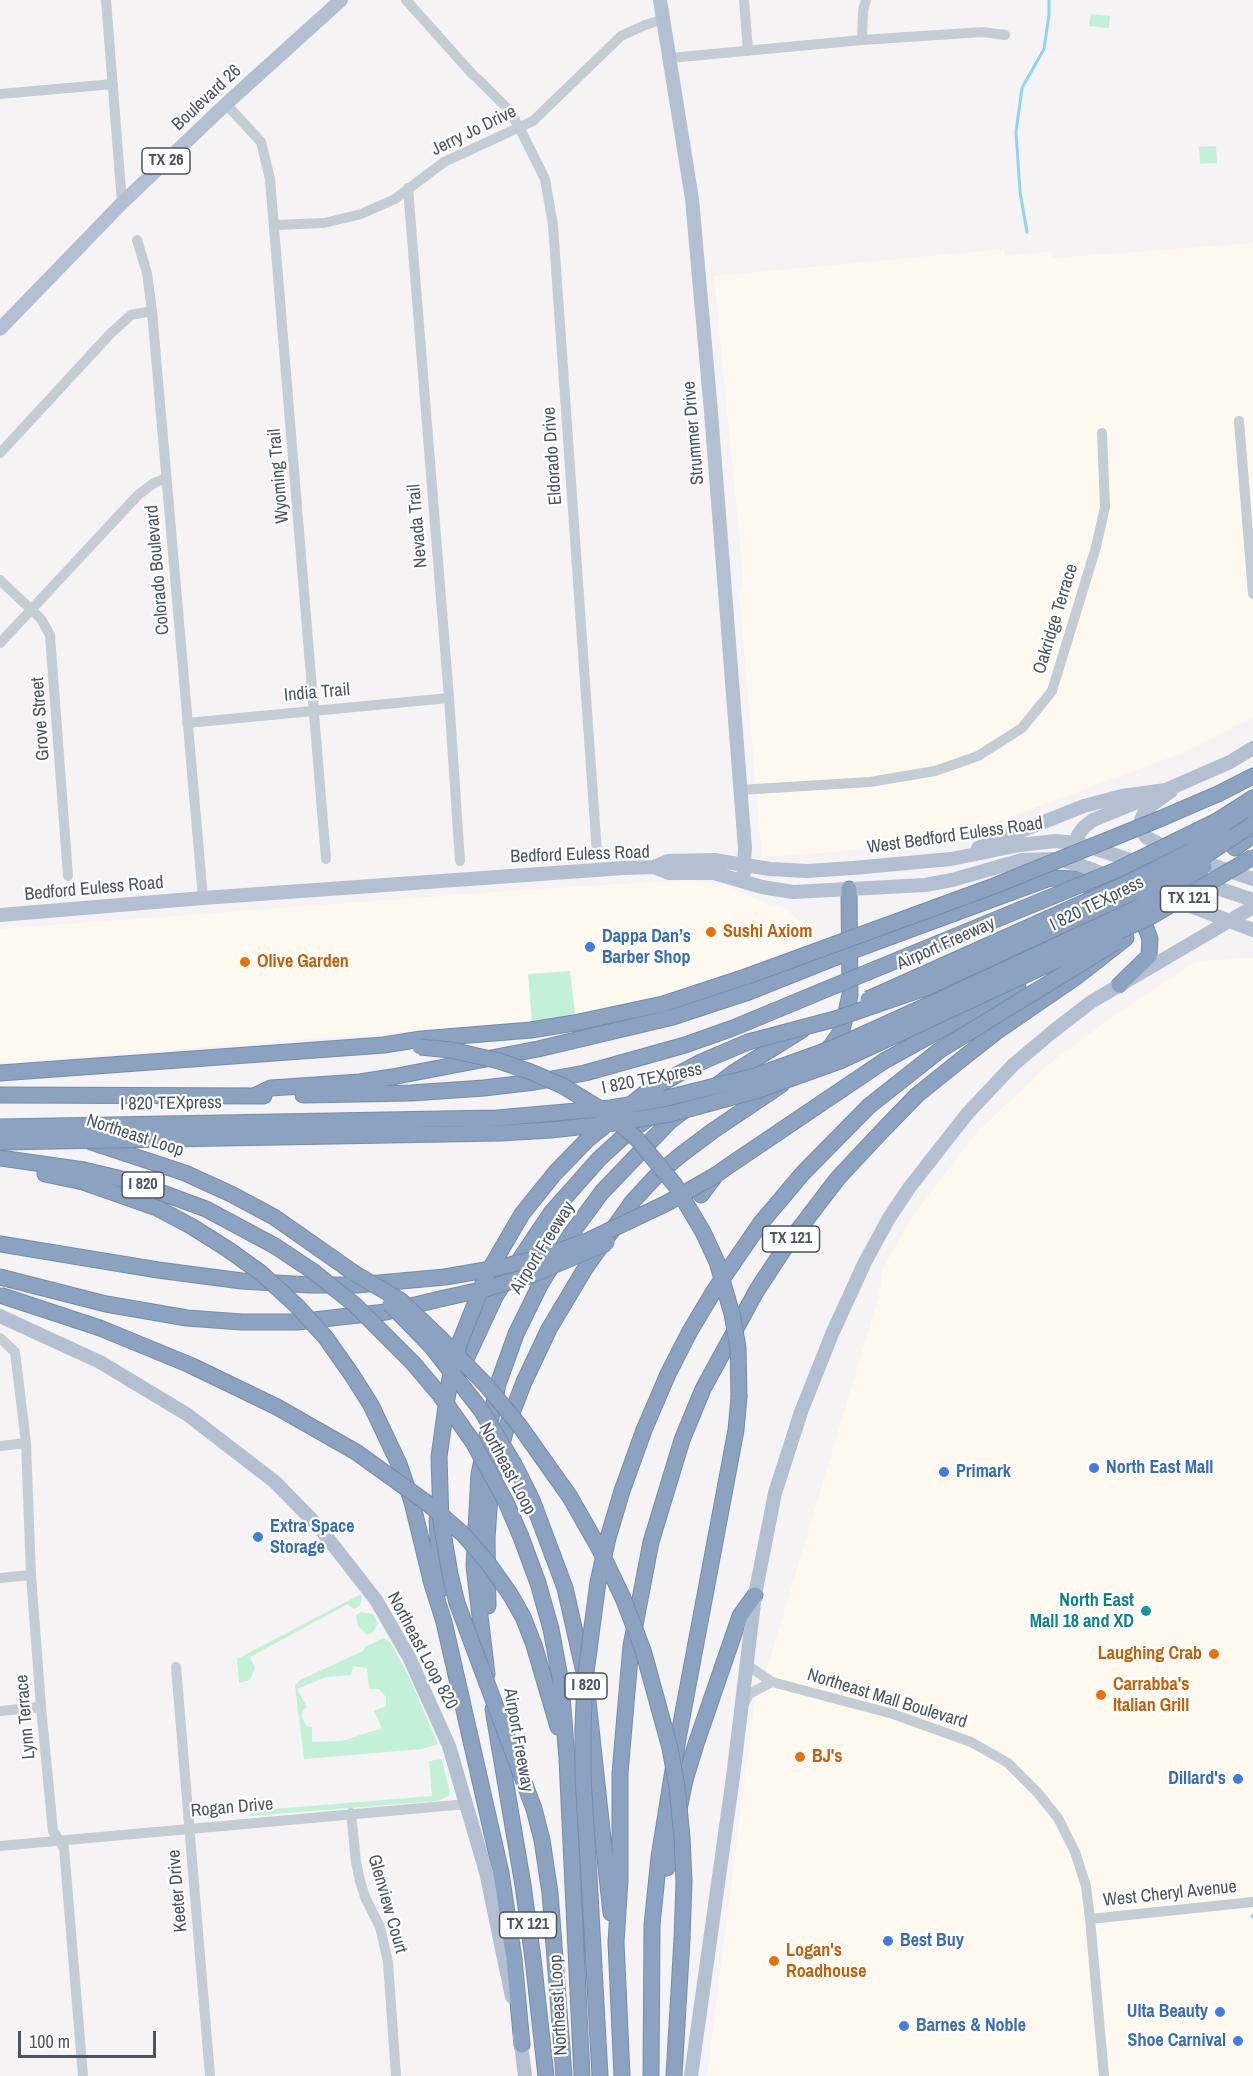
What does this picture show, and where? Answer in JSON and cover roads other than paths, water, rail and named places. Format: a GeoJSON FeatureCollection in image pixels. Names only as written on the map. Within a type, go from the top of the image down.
{"type":"FeatureCollection","features":[{"type":"Feature","properties":{"kind":"highway"},"geometry":{"type":"LineString","coordinates":[[0,1073],[384,1045],[421,1039],[531,1030],[663,1004],[748,976],[994,886],[1162,818],[1253,776]]}},
{"type":"Feature","properties":{"kind":"highway"},"geometry":{"type":"LineString","coordinates":[[0,1095],[411,1094],[535,1082],[585,1073],[685,1045],[1119,869],[1220,826],[1253,798]]}},
{"type":"Feature","properties":{"kind":"highway","name":"Airport Freeway"},"geometry":{"type":"LineString","coordinates":[[546,2076],[523,1885],[485,1664],[474,1566],[479,1474],[498,1384],[516,1334],[540,1285],[571,1234],[602,1192],[669,1122],[733,1073],[828,1015],[953,962],[1132,881],[1189,852],[1220,826],[1253,810]]}},
{"type":"Feature","properties":{"kind":"highway"},"geometry":{"type":"LineString","coordinates":[[564,2076],[549,1885],[542,1840],[534,1809],[457,1603],[441,1521],[439,1457],[450,1378],[460,1342],[487,1274],[522,1214],[555,1173],[588,1139],[649,1090],[701,1062],[748,1042],[835,1019],[928,987],[1162,879],[1200,859],[1253,824]]}},
{"type":"Feature","properties":{"kind":"highway","name":"I 820 TEXpress"},"geometry":{"type":"LineString","coordinates":[[0,1125],[497,1118],[611,1108],[672,1097],[744,1079],[798,1062],[918,1010],[1137,908],[1235,849],[1253,835]]}},
{"type":"Feature","properties":{"kind":"highway"},"geometry":{"type":"LineString","coordinates":[[600,2076],[583,1727],[586,1669],[598,1582],[622,1491],[644,1430],[690,1330],[760,1224],[803,1173],[869,1106],[939,1050],[1102,952],[1152,916],[1253,859]]}},
{"type":"Feature","properties":{"kind":"highway","name":"TX 121"},"geometry":{"type":"LineString","coordinates":[[616,1942],[620,1880],[620,1773],[624,1711],[631,1646],[651,1542],[682,1440],[713,1369],[757,1290],[786,1246],[838,1178],[917,1095],[996,1032],[1076,977],[1126,938],[1253,859]]}},
{"type":"Feature","properties":{"kind":"highway"},"geometry":{"type":"LineString","coordinates":[[254,1096],[271,1088],[360,1082],[611,1033],[673,1017],[746,993],[849,952],[1050,878],[1077,879],[1144,923],[1150,939],[1149,956],[1119,985]]}},
{"type":"Feature","properties":{"kind":"highway"},"geometry":{"type":"LineString","coordinates":[[485,1664],[491,1654],[486,1572],[490,1495],[507,1426],[524,1382],[549,1329],[569,1294],[610,1230],[633,1201],[658,1174],[714,1130],[815,1062],[831,1046],[842,1030],[850,995],[849,890]]}},
{"type":"Feature","properties":{"kind":"highway","name":"I 820 TEXpress"},"geometry":{"type":"LineString","coordinates":[[0,1142],[500,1133],[614,1123],[670,1113],[759,1090],[840,1061],[1152,916]]}},
{"type":"Feature","properties":{"kind":"highway"},"geometry":{"type":"LineString","coordinates":[[0,1245],[242,1281],[310,1285],[357,1286],[445,1277],[507,1265],[587,1241],[667,1203],[716,1175],[893,1056],[1002,994],[1126,938]]}},
{"type":"Feature","properties":{"kind":"highway"},"geometry":{"type":"LineString","coordinates":[[384,1045],[451,1050],[499,1061],[563,1086],[610,1115],[638,1140],[675,1185],[703,1232],[717,1262],[732,1314],[738,1347],[739,1397],[736,1431],[669,1789],[659,1857],[652,1925],[651,2076]]}},
{"type":"Feature","properties":{"kind":"highway"},"geometry":{"type":"LineString","coordinates":[[444,1622],[436,1538],[441,1457],[458,1377],[496,1295],[551,1213],[598,1159],[623,1137],[683,1093],[733,1073]]}},
{"type":"Feature","properties":{"kind":"highway","name":"Northeast Loop"},"geometry":{"type":"LineString","coordinates":[[0,1125],[58,1133],[135,1155],[185,1173],[265,1212],[313,1242],[354,1272]]}},
{"type":"Feature","properties":{"kind":"highway"},"geometry":{"type":"LineString","coordinates":[[0,1160],[29,1171],[82,1182],[157,1208],[191,1226],[230,1250],[261,1273],[297,1306],[326,1338],[352,1375],[380,1424],[399,1464],[412,1502],[432,1584],[444,1622],[501,1873],[514,1959],[522,2045]]}},
{"type":"Feature","properties":{"kind":"highway","name":"Northeast Loop"},"geometry":{"type":"LineString","coordinates":[[0,1160],[84,1170],[130,1181],[206,1209],[275,1245],[355,1305],[413,1363],[440,1395],[473,1442],[506,1502],[538,1582],[551,1629],[561,1683],[567,1759],[582,2076]]}},
{"type":"Feature","properties":{"kind":"highway"},"geometry":{"type":"LineString","coordinates":[[0,1277],[106,1304],[175,1316],[242,1322],[297,1322],[386,1312],[485,1289],[529,1276],[577,1257],[649,1223],[700,1195],[716,1175]]}},
{"type":"Feature","properties":{"kind":"highway"},"geometry":{"type":"LineString","coordinates":[[354,1272],[400,1300],[486,1385],[519,1425],[570,1497],[599,1548],[623,1598],[643,1650],[670,1748],[677,1787],[684,1882],[674,2076]]}},
{"type":"Feature","properties":{"kind":"highway","name":"I 820"},"geometry":{"type":"LineString","coordinates":[[354,1272],[388,1302],[431,1346],[456,1376],[499,1437],[532,1500],[566,1588],[582,1654],[606,1880],[616,1942],[621,2076]]}},
{"type":"Feature","properties":{"kind":"highway"},"geometry":{"type":"LineString","coordinates":[[0,1295],[100,1328],[190,1365],[277,1407],[356,1452],[427,1503],[463,1534],[488,1563],[523,1617],[534,1645],[567,1759]]}},
{"type":"Feature","properties":{"kind":"highway"},"geometry":{"type":"LineString","coordinates":[[652,1969],[669,1855],[685,1780],[740,1616],[754,1595]]}},
{"type":"Feature","properties":{"kind":"main road","name":"Boulevard 26"},"geometry":{"type":"LineString","coordinates":[[0,329],[122,203],[226,104],[341,0]]}},
{"type":"Feature","properties":{"kind":"main road","name":"Strummer Drive"},"geometry":{"type":"LineString","coordinates":[[660,0],[692,199],[710,401],[745,865],[743,880]]}},
{"type":"Feature","properties":{"kind":"main road"},"geometry":{"type":"LineString","coordinates":[[1077,864],[1078,835],[1093,820],[1182,783],[1239,757],[1253,748]]}},
{"type":"Feature","properties":{"kind":"main road"},"geometry":{"type":"LineString","coordinates":[[1182,783],[1146,809],[1141,820],[1141,830],[1145,836],[1179,854],[1253,879]]}},
{"type":"Feature","properties":{"kind":"main road"},"geometry":{"type":"LineString","coordinates":[[951,859],[1074,809],[1122,796],[1166,790]]}},
{"type":"Feature","properties":{"kind":"main road","name":"West Bedford Euless Road"},"geometry":{"type":"LineString","coordinates":[[654,867],[668,861],[721,860],[745,865],[807,871],[951,859],[1020,845],[1055,841],[1077,843],[1253,900]]}},
{"type":"Feature","properties":{"kind":"main road","name":"Bedford Euless Road"},"geometry":{"type":"LineString","coordinates":[[0,915],[459,879],[654,867],[669,873],[714,873],[762,887],[793,892],[849,890],[925,885],[952,880],[1022,860],[1053,859],[1077,864],[1225,918]]}},
{"type":"Feature","properties":{"kind":"main road"},"geometry":{"type":"LineString","coordinates":[[849,890],[853,868]]}},
{"type":"Feature","properties":{"kind":"main road"},"geometry":{"type":"LineString","coordinates":[[691,2076],[747,1665],[754,1595],[775,1493],[801,1412],[832,1334],[865,1262],[889,1218],[909,1188],[967,1114],[1013,1065],[1067,1020],[1119,985],[1225,918],[1253,907]]}},
{"type":"Feature","properties":{"kind":"main road"},"geometry":{"type":"LineString","coordinates":[[1225,918],[1253,930]]}},
{"type":"Feature","properties":{"kind":"main road","name":"Northeast Loop 820"},"geometry":{"type":"LineString","coordinates":[[0,1316],[100,1362],[188,1415],[275,1482],[319,1527],[376,1600],[409,1657],[449,1746],[489,1883],[522,2045],[525,2076]]}},
{"type":"Feature","properties":{"kind":"street"},"geometry":{"type":"LineString","coordinates":[[106,0],[122,203]]}},
{"type":"Feature","properties":{"kind":"street","name":"Eldorado Drive"},"geometry":{"type":"LineString","coordinates":[[406,0],[509,110],[545,179],[553,225],[597,853]]}},
{"type":"Feature","properties":{"kind":"street"},"geometry":{"type":"LineString","coordinates":[[744,0],[748,51]]}},
{"type":"Feature","properties":{"kind":"street"},"geometry":{"type":"LineString","coordinates":[[862,40],[863,11],[866,0]]}},
{"type":"Feature","properties":{"kind":"street","name":"Jerry Jo Drive"},"geometry":{"type":"LineString","coordinates":[[274,225],[324,222],[361,214],[395,199],[444,162],[533,121],[621,36],[645,25],[664,20]]}},
{"type":"Feature","properties":{"kind":"street"},"geometry":{"type":"LineString","coordinates":[[670,58],[862,40],[983,32],[1005,35]]}},
{"type":"Feature","properties":{"kind":"street"},"geometry":{"type":"LineString","coordinates":[[0,94],[113,84]]}},
{"type":"Feature","properties":{"kind":"street","name":"Wyoming Trail"},"geometry":{"type":"LineString","coordinates":[[226,104],[261,142],[270,178],[326,859]]}},
{"type":"Feature","properties":{"kind":"street","name":"Nevada Trail"},"geometry":{"type":"LineString","coordinates":[[408,188],[460,861]]}},
{"type":"Feature","properties":{"kind":"street","name":"Colorado Boulevard"},"geometry":{"type":"LineString","coordinates":[[137,240],[147,273],[152,311],[203,898]]}},
{"type":"Feature","properties":{"kind":"street"},"geometry":{"type":"LineString","coordinates":[[0,453],[111,333],[131,315],[152,311]]}},
{"type":"Feature","properties":{"kind":"street"},"geometry":{"type":"LineString","coordinates":[[1239,421],[1253,594]]}},
{"type":"Feature","properties":{"kind":"street","name":"Oakridge Terrace"},"geometry":{"type":"LineString","coordinates":[[739,790],[870,782],[935,771],[978,756],[1022,728],[1052,691],[1096,547],[1105,507],[1102,433]]}},
{"type":"Feature","properties":{"kind":"street"},"geometry":{"type":"LineString","coordinates":[[0,643],[138,495],[154,483],[166,478]]}},
{"type":"Feature","properties":{"kind":"street","name":"Grove Street"},"geometry":{"type":"LineString","coordinates":[[0,580],[47,626],[52,652],[68,876]]}},
{"type":"Feature","properties":{"kind":"street","name":"India Trail"},"geometry":{"type":"LineString","coordinates":[[187,723],[449,698]]}},
{"type":"Feature","properties":{"kind":"street","name":"Lynn Terrace"},"geometry":{"type":"LineString","coordinates":[[0,1338],[15,1352],[26,1443],[41,1707],[53,1831],[64,1848],[83,2076]]}},
{"type":"Feature","properties":{"kind":"street"},"geometry":{"type":"LineString","coordinates":[[0,1446],[26,1443]]}},
{"type":"Feature","properties":{"kind":"street"},"geometry":{"type":"LineString","coordinates":[[0,1578],[32,1575]]}},
{"type":"Feature","properties":{"kind":"street","name":"Northeast Mall Boulevard"},"geometry":{"type":"LineString","coordinates":[[747,1665],[772,1682],[864,1706],[971,1742],[1008,1763],[1037,1792],[1058,1818],[1081,1869],[1090,1919],[1104,2076]]}},
{"type":"Feature","properties":{"kind":"street","name":"Keeter Drive"},"geometry":{"type":"LineString","coordinates":[[176,1667],[210,2076]]}},
{"type":"Feature","properties":{"kind":"street"},"geometry":{"type":"LineString","coordinates":[[741,1709],[749,1694],[772,1682]]}},
{"type":"Feature","properties":{"kind":"street"},"geometry":{"type":"LineString","coordinates":[[0,1711],[41,1707]]}},
{"type":"Feature","properties":{"kind":"street","name":"Rogan Drive"},"geometry":{"type":"LineString","coordinates":[[0,1846],[467,1804]]}},
{"type":"Feature","properties":{"kind":"street","name":"Glenview Court"},"geometry":{"type":"LineString","coordinates":[[351,1813],[360,1881],[380,1927],[388,1962],[396,2076]]}},
{"type":"Feature","properties":{"kind":"street","name":"West Cheryl Avenue"},"geometry":{"type":"LineString","coordinates":[[1090,1919],[1253,1902]]}},
{"type":"Feature","properties":{"kind":"waterway"},"geometry":{"type":"LineString","coordinates":[[1027,232],[1020,192],[1016,132],[1022,88],[1044,49],[1049,0]]}},
{"type":"Feature","properties":{"kind":"place","name":"Sushi Axiom"},"geometry":{"type":"Point","coordinates":[711,932]}},
{"type":"Feature","properties":{"kind":"place","name":"Dappa Dan’s Barber Shop"},"geometry":{"type":"Point","coordinates":[590,947]}},
{"type":"Feature","properties":{"kind":"place","name":"Olive Garden"},"geometry":{"type":"Point","coordinates":[245,962]}},
{"type":"Feature","properties":{"kind":"place","name":"North East Mall"},"geometry":{"type":"Point","coordinates":[1094,1468]}},
{"type":"Feature","properties":{"kind":"place","name":"Primark"},"geometry":{"type":"Point","coordinates":[944,1472]}},
{"type":"Feature","properties":{"kind":"place","name":"Extra Space Storage"},"geometry":{"type":"Point","coordinates":[258,1537]}},
{"type":"Feature","properties":{"kind":"place","name":"North East Mall 18 and XD"},"geometry":{"type":"Point","coordinates":[1146,1611]}},
{"type":"Feature","properties":{"kind":"place","name":"Laughing Crab"},"geometry":{"type":"Point","coordinates":[1214,1654]}},
{"type":"Feature","properties":{"kind":"place","name":"Carrabba's Italian Grill"},"geometry":{"type":"Point","coordinates":[1101,1695]}},
{"type":"Feature","properties":{"kind":"place","name":"BJ's"},"geometry":{"type":"Point","coordinates":[800,1757]}},
{"type":"Feature","properties":{"kind":"place","name":"Dillard's"},"geometry":{"type":"Point","coordinates":[1238,1779]}},
{"type":"Feature","properties":{"kind":"place","name":"Best Buy"},"geometry":{"type":"Point","coordinates":[888,1941]}},
{"type":"Feature","properties":{"kind":"place","name":"Logan's Roadhouse"},"geometry":{"type":"Point","coordinates":[774,1961]}},
{"type":"Feature","properties":{"kind":"place","name":"Ulta Beauty"},"geometry":{"type":"Point","coordinates":[1220,2012]}},
{"type":"Feature","properties":{"kind":"place","name":"Barnes & Noble"},"geometry":{"type":"Point","coordinates":[904,2026]}},
{"type":"Feature","properties":{"kind":"place","name":"Shoe Carnival"},"geometry":{"type":"Point","coordinates":[1238,2041]}}]}
